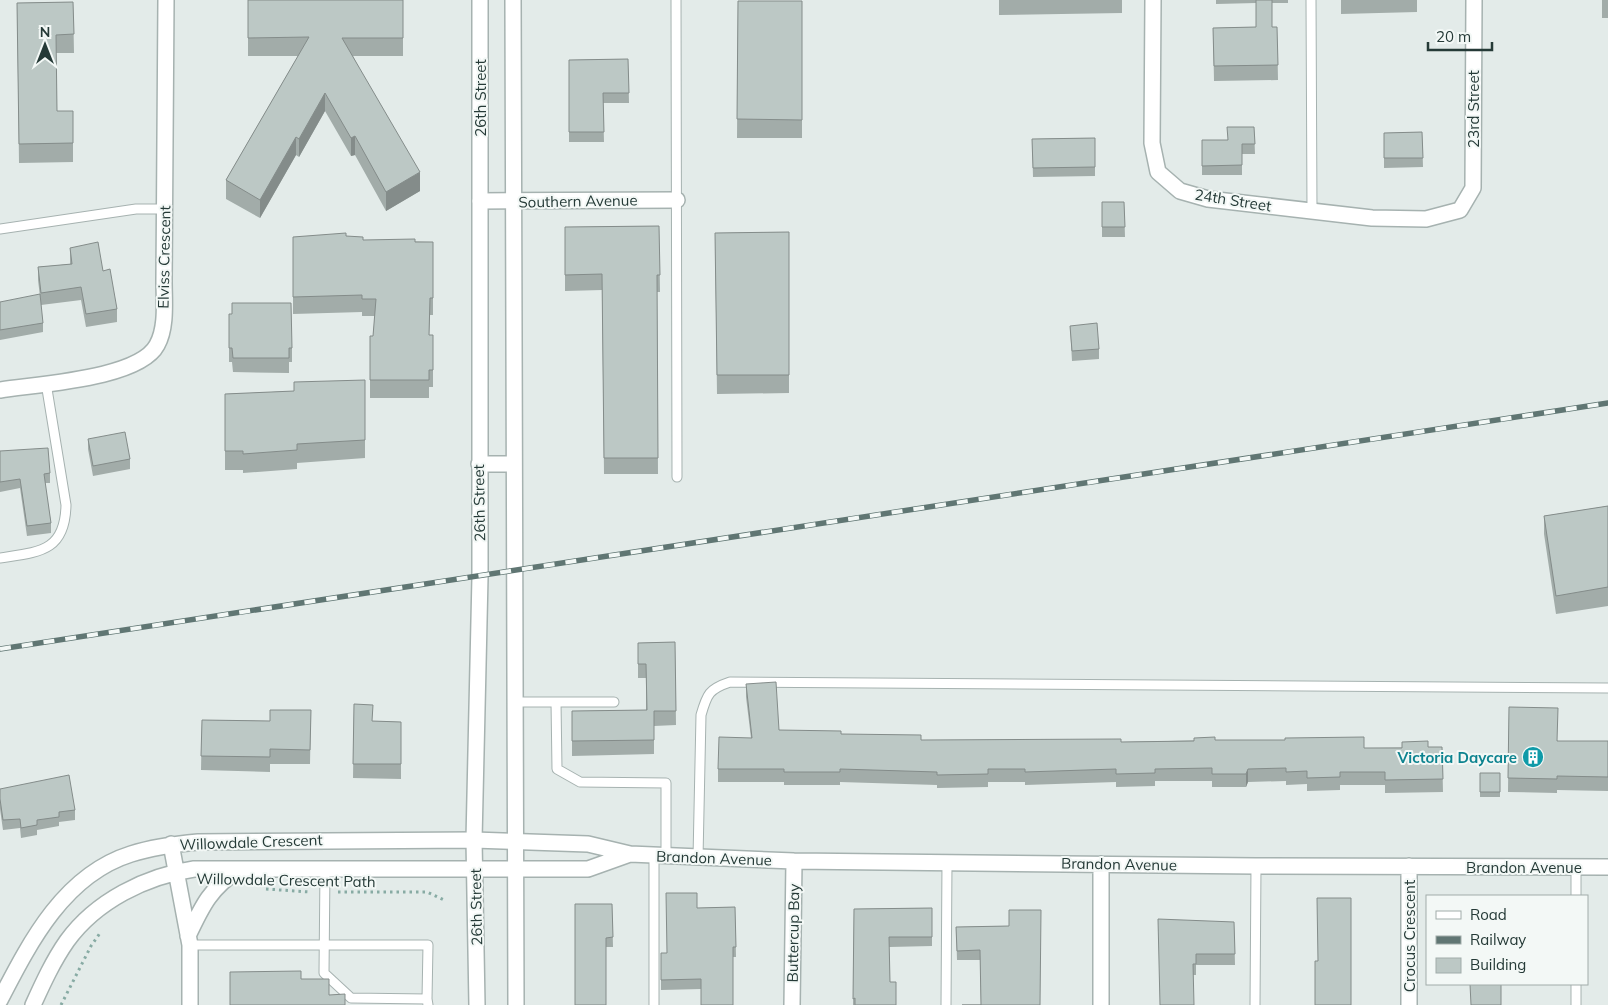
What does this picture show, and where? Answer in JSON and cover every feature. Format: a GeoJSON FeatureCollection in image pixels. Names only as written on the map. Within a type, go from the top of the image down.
{"type":"FeatureCollection","features":[{"type":"Feature","properties":{"kind":"street","name":"Elviss Crescent"},"geometry":{"type":"LineString","coordinates":[[0,390],[117,372],[140,363],[157,345],[163,322],[166,0]]}},
{"type":"Feature","properties":{"kind":"street","name":"26th Street"},"geometry":{"type":"LineString","coordinates":[[477,1005],[474,840],[480,577],[478,464],[480,0]]}},
{"type":"Feature","properties":{"kind":"street"},"geometry":{"type":"LineString","coordinates":[[513,0],[516,1005]]}},
{"type":"Feature","properties":{"kind":"street","name":"24th Street"},"geometry":{"type":"LineString","coordinates":[[1153,0],[1152,143],[1158,172],[1180,191],[1208,199],[1372,218],[1426,219],[1460,210],[1473,188]]}},
{"type":"Feature","properties":{"kind":"street","name":"23rd Street"},"geometry":{"type":"LineString","coordinates":[[1473,188],[1474,0]]}},
{"type":"Feature","properties":{"kind":"street","name":"Southern Avenue"},"geometry":{"type":"LineString","coordinates":[[480,201],[676,200]]}},
{"type":"Feature","properties":{"kind":"street"},"geometry":{"type":"LineString","coordinates":[[478,464],[514,464]]}},
{"type":"Feature","properties":{"kind":"street","name":"Willowdale Crescent"},"geometry":{"type":"LineString","coordinates":[[0,1000],[33,938],[47,917],[94,872],[129,854],[171,844],[198,842],[474,840],[515,843]]}},
{"type":"Feature","properties":{"kind":"street","name":"Brandon Avenue"},"geometry":{"type":"LineString","coordinates":[[515,843],[588,844],[630,854],[794,861],[1256,866],[1608,867]]}},
{"type":"Feature","properties":{"kind":"street"},"geometry":{"type":"LineString","coordinates":[[171,844],[189,941],[190,1005]]}},
{"type":"Feature","properties":{"kind":"street","name":"Brandon Avenue"},"geometry":{"type":"LineString","coordinates":[[515,869],[588,869],[630,854]]}},
{"type":"Feature","properties":{"kind":"street","name":"Buttercup Bay"},"geometry":{"type":"LineString","coordinates":[[792,1005],[794,861]]}},
{"type":"Feature","properties":{"kind":"street"},"geometry":{"type":"LineString","coordinates":[[1101,864],[1101,1005]]}},
{"type":"Feature","properties":{"kind":"street","name":"Crocus Crescent"},"geometry":{"type":"LineString","coordinates":[[1409,866],[1409,1005]]}},
{"type":"Feature","properties":{"kind":"street","name":"Willowdale Crescent"},"geometry":{"type":"LineString","coordinates":[[33,1005],[55,960],[80,926],[130,889],[176,872],[325,868],[515,869]]}},
{"type":"Feature","properties":{"kind":"street"},"geometry":{"type":"LineString","coordinates":[[189,941],[202,906],[214,888],[240,869]]}},
{"type":"Feature","properties":{"kind":"lane"},"geometry":{"type":"LineString","coordinates":[[676,0],[678,477]]}},
{"type":"Feature","properties":{"kind":"lane"},"geometry":{"type":"LineString","coordinates":[[1311,0],[1312,211]]}},
{"type":"Feature","properties":{"kind":"lane"},"geometry":{"type":"LineString","coordinates":[[0,229],[136,209],[165,209]]}},
{"type":"Feature","properties":{"kind":"lane"},"geometry":{"type":"LineString","coordinates":[[0,558],[33,552],[51,546],[60,536],[66,521],[66,505],[46,383]]}},
{"type":"Feature","properties":{"kind":"lane"},"geometry":{"type":"LineString","coordinates":[[698,858],[701,715],[706,698],[714,687],[730,682],[1608,688]]}},
{"type":"Feature","properties":{"kind":"lane"},"geometry":{"type":"LineString","coordinates":[[515,702],[614,702]]}},
{"type":"Feature","properties":{"kind":"lane"},"geometry":{"type":"LineString","coordinates":[[556,702],[557,769],[580,782],[666,783],[660,856],[654,1005]]}},
{"type":"Feature","properties":{"kind":"lane"},"geometry":{"type":"LineString","coordinates":[[946,863],[946,1005]]}},
{"type":"Feature","properties":{"kind":"lane"},"geometry":{"type":"LineString","coordinates":[[1256,866],[1256,1005]]}},
{"type":"Feature","properties":{"kind":"lane"},"geometry":{"type":"LineString","coordinates":[[1576,867],[1576,895]]}},
{"type":"Feature","properties":{"kind":"lane"},"geometry":{"type":"LineString","coordinates":[[189,941],[324,945],[428,945],[428,1002],[351,998],[324,974],[324,945],[325,868]]}},
{"type":"Feature","properties":{"kind":"lane"},"geometry":{"type":"LineString","coordinates":[[1576,985],[1576,1005]]}},
{"type":"Feature","properties":{"kind":"path","name":"Willowdale Crescent Path"},"geometry":{"type":"LineString","coordinates":[[258,888],[325,892],[427,892],[444,900]]}},
{"type":"Feature","properties":{"kind":"path"},"geometry":{"type":"LineString","coordinates":[[61,1005],[91,946],[104,928]]}},
{"type":"Feature","properties":{"kind":"building"},"geometry":{"type":"Polygon","coordinates":[[[248,0],[403,0],[403,38],[342,38],[420,172],[386,192],[355,136],[351,138],[325,93],[299,139],[296,137],[260,200],[226,180],[309,37],[248,38],[248,0]]]}},
{"type":"Feature","properties":{"kind":"building"},"geometry":{"type":"Polygon","coordinates":[[[1256,0],[1272,0],[1272,27],[1277,27],[1278,65],[1214,66],[1213,28],[1256,27],[1256,0]]]}},
{"type":"Feature","properties":{"kind":"building"},"geometry":{"type":"Polygon","coordinates":[[[738,1],[802,1],[802,120],[737,119],[738,1]]]}},
{"type":"Feature","properties":{"kind":"building"},"geometry":{"type":"Polygon","coordinates":[[[73,2],[74,34],[56,35],[57,111],[73,111],[73,143],[19,144],[17,3],[73,2]]]}},
{"type":"Feature","properties":{"kind":"building"},"geometry":{"type":"Polygon","coordinates":[[[628,59],[629,93],[603,93],[604,132],[569,132],[569,60],[628,59]]]}},
{"type":"Feature","properties":{"kind":"building"},"geometry":{"type":"Polygon","coordinates":[[[1227,127],[1254,127],[1255,144],[1242,144],[1242,165],[1202,166],[1202,140],[1228,140],[1227,127]]]}},
{"type":"Feature","properties":{"kind":"building"},"geometry":{"type":"Polygon","coordinates":[[[1422,132],[1423,158],[1384,158],[1384,133],[1422,132]]]}},
{"type":"Feature","properties":{"kind":"building"},"geometry":{"type":"Polygon","coordinates":[[[1095,138],[1095,167],[1033,168],[1032,139],[1095,138]]]}},
{"type":"Feature","properties":{"kind":"building"},"geometry":{"type":"Polygon","coordinates":[[[1102,202],[1124,202],[1125,227],[1102,227],[1102,202]]]}},
{"type":"Feature","properties":{"kind":"building"},"geometry":{"type":"Polygon","coordinates":[[[659,226],[660,275],[657,275],[658,458],[604,458],[602,274],[565,275],[565,227],[659,226]]]}},
{"type":"Feature","properties":{"kind":"building"},"geometry":{"type":"Polygon","coordinates":[[[789,232],[789,375],[717,375],[715,233],[789,232]]]}},
{"type":"Feature","properties":{"kind":"building"},"geometry":{"type":"Polygon","coordinates":[[[346,233],[346,236],[363,237],[363,240],[415,239],[415,242],[433,242],[433,298],[430,298],[429,335],[433,335],[433,370],[429,370],[429,380],[370,380],[370,336],[373,336],[376,299],[362,299],[362,295],[293,297],[293,237],[346,233]]]}},
{"type":"Feature","properties":{"kind":"building"},"geometry":{"type":"Polygon","coordinates":[[[98,242],[103,271],[110,269],[117,309],[86,314],[81,287],[41,293],[38,267],[72,264],[70,248],[98,242]]]}},
{"type":"Feature","properties":{"kind":"building"},"geometry":{"type":"Polygon","coordinates":[[[40,294],[43,323],[0,330],[0,302],[40,294]]]}},
{"type":"Feature","properties":{"kind":"building"},"geometry":{"type":"Polygon","coordinates":[[[232,303],[291,303],[292,348],[289,348],[289,358],[233,358],[232,348],[229,348],[229,314],[232,314],[232,303]]]}},
{"type":"Feature","properties":{"kind":"building"},"geometry":{"type":"Polygon","coordinates":[[[1097,323],[1099,349],[1072,351],[1070,326],[1097,323]]]}},
{"type":"Feature","properties":{"kind":"building"},"geometry":{"type":"Polygon","coordinates":[[[365,380],[365,440],[297,444],[297,450],[243,454],[243,451],[225,451],[225,394],[294,391],[294,382],[365,380]]]}},
{"type":"Feature","properties":{"kind":"building"},"geometry":{"type":"Polygon","coordinates":[[[125,432],[130,459],[93,466],[88,439],[125,432]]]}},
{"type":"Feature","properties":{"kind":"building"},"geometry":{"type":"Polygon","coordinates":[[[48,448],[50,473],[44,474],[51,523],[27,526],[20,479],[0,482],[0,451],[48,448]]]}},
{"type":"Feature","properties":{"kind":"building"},"geometry":{"type":"Polygon","coordinates":[[[1608,506],[1608,587],[1556,596],[1544,516],[1608,506]]]}},
{"type":"Feature","properties":{"kind":"building"},"geometry":{"type":"Polygon","coordinates":[[[675,642],[676,711],[654,711],[654,740],[572,741],[572,711],[647,710],[646,664],[638,664],[638,643],[675,642]]]}},
{"type":"Feature","properties":{"kind":"building"},"geometry":{"type":"Polygon","coordinates":[[[776,682],[779,730],[841,731],[841,734],[921,735],[921,740],[1121,739],[1121,742],[1194,741],[1194,738],[1215,737],[1215,740],[1285,740],[1285,738],[1364,737],[1364,748],[1402,748],[1402,742],[1428,741],[1428,747],[1442,747],[1443,779],[1385,780],[1385,772],[1340,772],[1340,777],[1307,778],[1307,771],[1286,772],[1286,768],[1248,769],[1246,774],[1212,774],[1212,768],[1155,769],[1155,773],[1116,774],[1116,769],[1025,772],[1025,769],[988,769],[988,774],[937,775],[937,772],[840,769],[840,772],[784,772],[784,769],[718,769],[719,737],[752,738],[746,684],[776,682]]]}},
{"type":"Feature","properties":{"kind":"building"},"geometry":{"type":"Polygon","coordinates":[[[354,704],[373,705],[372,721],[401,722],[401,764],[353,764],[354,704]]]}},
{"type":"Feature","properties":{"kind":"building"},"geometry":{"type":"Polygon","coordinates":[[[1509,707],[1558,708],[1557,741],[1608,741],[1608,777],[1557,776],[1557,779],[1508,778],[1509,707]]]}},
{"type":"Feature","properties":{"kind":"building"},"geometry":{"type":"Polygon","coordinates":[[[270,710],[311,710],[310,750],[270,749],[270,757],[201,756],[202,720],[270,721],[270,710]]]}},
{"type":"Feature","properties":{"kind":"building"},"geometry":{"type":"Polygon","coordinates":[[[1480,773],[1500,773],[1500,792],[1480,792],[1480,773]]]}},
{"type":"Feature","properties":{"kind":"building"},"geometry":{"type":"Polygon","coordinates":[[[69,775],[75,810],[59,812],[59,817],[37,820],[37,825],[21,828],[20,819],[3,820],[0,789],[69,775]]]}},
{"type":"Feature","properties":{"kind":"building"},"geometry":{"type":"Polygon","coordinates":[[[666,893],[697,893],[697,908],[735,907],[736,947],[733,947],[733,1005],[701,1005],[701,979],[661,980],[661,953],[667,953],[666,893]]]}},
{"type":"Feature","properties":{"kind":"building"},"geometry":{"type":"Polygon","coordinates":[[[1317,898],[1351,898],[1351,1005],[1315,1005],[1315,961],[1318,961],[1317,898]]]}},
{"type":"Feature","properties":{"kind":"building"},"geometry":{"type":"Polygon","coordinates":[[[575,904],[612,904],[613,937],[606,938],[606,1005],[575,1005],[575,904]]]}},
{"type":"Feature","properties":{"kind":"building"},"geometry":{"type":"Polygon","coordinates":[[[932,908],[932,937],[889,937],[890,982],[896,982],[896,1005],[855,1005],[855,998],[853,999],[854,909],[932,908]]]}},
{"type":"Feature","properties":{"kind":"building"},"geometry":{"type":"Polygon","coordinates":[[[1009,910],[1041,910],[1040,1005],[981,1005],[980,950],[957,951],[956,927],[1009,926],[1009,910]]]}},
{"type":"Feature","properties":{"kind":"building"},"geometry":{"type":"Polygon","coordinates":[[[1158,919],[1234,922],[1235,954],[1196,954],[1196,964],[1193,964],[1194,1005],[1160,1005],[1158,919]]]}},
{"type":"Feature","properties":{"kind":"building"},"geometry":{"type":"Polygon","coordinates":[[[301,971],[301,979],[329,979],[329,995],[345,994],[345,1005],[230,1005],[230,972],[301,971]]]}},
{"type":"Feature","properties":{"kind":"building"},"geometry":{"type":"Polygon","coordinates":[[[1470,985],[1501,985],[1501,1005],[1471,1005],[1470,985]]]}},
{"type":"Feature","properties":{"kind":"railway"},"geometry":{"type":"LineString","coordinates":[[0,649],[1608,403]]}},
{"type":"Feature","properties":{"kind":"place","name":"Victoria Daycare"},"geometry":{"type":"Point","coordinates":[1533,757]}}]}
